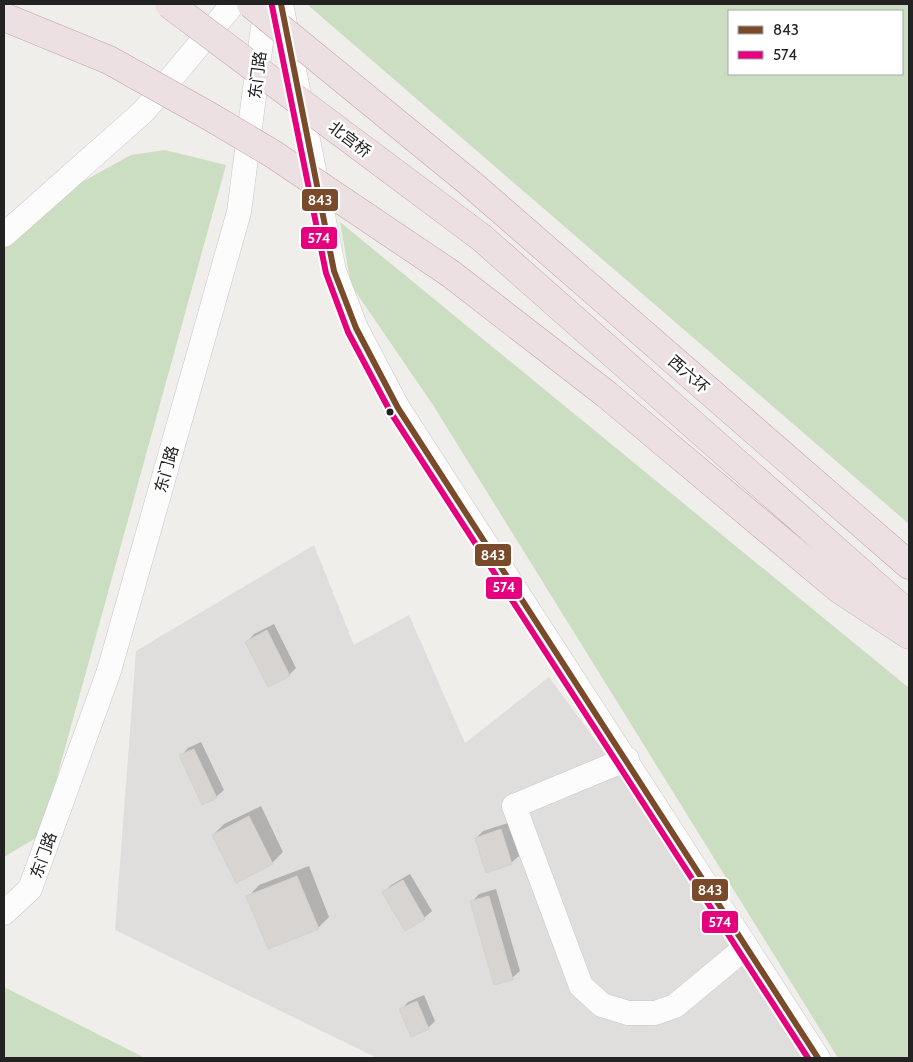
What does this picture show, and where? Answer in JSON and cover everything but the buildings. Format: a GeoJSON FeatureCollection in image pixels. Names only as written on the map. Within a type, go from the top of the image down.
{"type":"FeatureCollection","features":[{"type":"Feature","properties":{"kind":"highway","name":"北宫桥"},"geometry":{"type":"LineString","coordinates":[[169,4],[482,238],[909,615]]}},
{"type":"Feature","properties":{"kind":"highway","name":"西六环"},"geometry":{"type":"LineString","coordinates":[[251,4],[470,183],[909,565]]}},
{"type":"Feature","properties":{"kind":"highway"},"geometry":{"type":"LineString","coordinates":[[4,17],[109,60],[209,116],[273,154],[451,274],[606,394],[839,589],[909,635]]}},
{"type":"Feature","properties":{"kind":"street"},"geometry":{"type":"LineString","coordinates":[[4,235],[144,111],[234,4]]}},
{"type":"Feature","properties":{"kind":"street","name":"东门路"},"geometry":{"type":"LineString","coordinates":[[4,913],[30,888],[109,671],[239,212],[266,4]]}},
{"type":"Feature","properties":{"kind":"street"},"geometry":{"type":"LineString","coordinates":[[280,4],[334,271],[356,328],[398,408],[627,759],[818,1058]]}},
{"type":"Feature","properties":{"kind":"street"},"geometry":{"type":"LineString","coordinates":[[627,759],[514,806],[581,986],[602,1005],[628,1013],[655,1012],[675,1006],[746,947]]}},
{"type":"Feature","properties":{"kind":"shaded area"},"geometry":{"type":"Polygon","coordinates":[[[314,545],[354,645],[409,615],[465,743],[549,677],[830,1058],[377,1058],[115,930],[136,651],[314,545]]]}},
{"type":"Feature","properties":{"kind":"green space"},"geometry":{"type":"Polygon","coordinates":[[[309,4],[909,4],[909,524],[309,6],[309,4]]]}},
{"type":"Feature","properties":{"kind":"green space"},"geometry":{"type":"Polygon","coordinates":[[[165,150],[226,165],[41,835],[4,857],[4,244],[73,187],[131,155],[165,150]]]}},
{"type":"Feature","properties":{"kind":"green space"},"geometry":{"type":"Polygon","coordinates":[[[340,222],[909,688],[909,1058],[838,1058],[433,405],[351,285],[340,222]]]}},
{"type":"Feature","properties":{"kind":"green space"},"geometry":{"type":"Polygon","coordinates":[[[4,987],[145,1058],[4,1058],[4,987]]]}},
{"type":"Feature","properties":{"kind":"transit line","name":"843"},"geometry":{"type":"LineString","coordinates":[[281,4],[334,271],[356,328],[398,408],[818,1058]]}},
{"type":"Feature","properties":{"kind":"transit line","name":"574"},"geometry":{"type":"LineString","coordinates":[[272,6],[326,273],[348,332],[391,413],[808,1058]]}}]}
